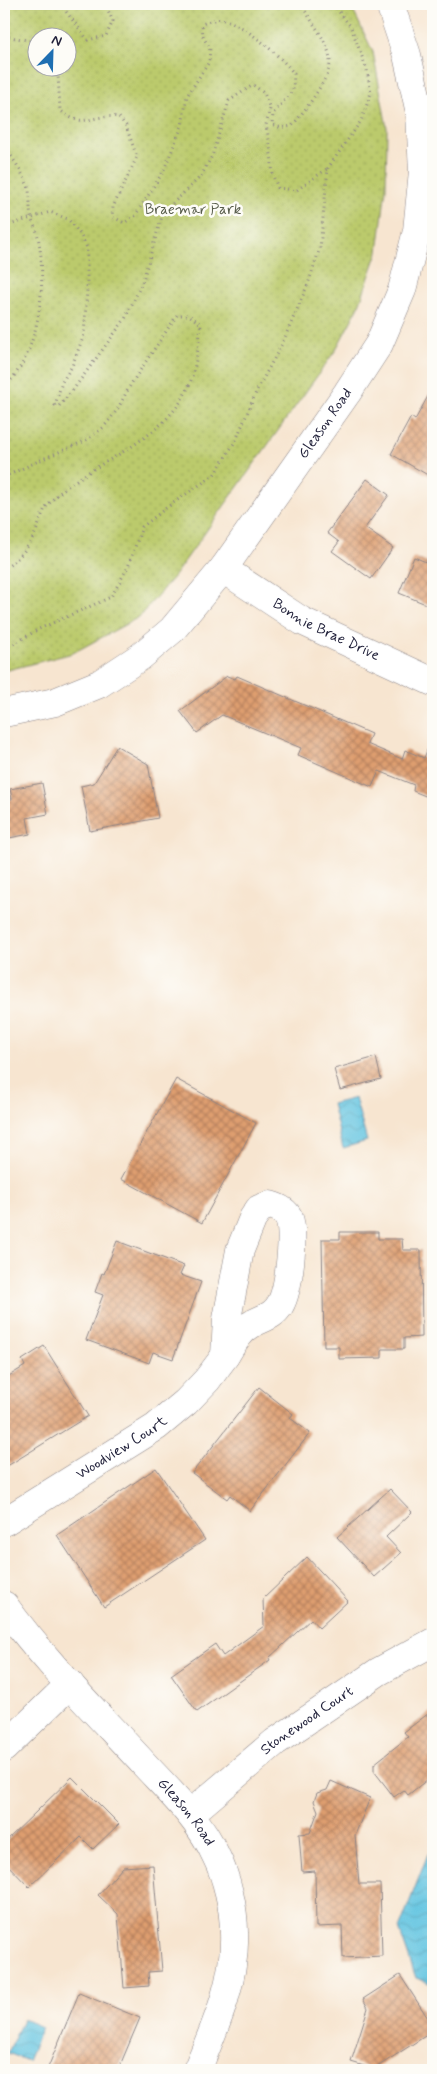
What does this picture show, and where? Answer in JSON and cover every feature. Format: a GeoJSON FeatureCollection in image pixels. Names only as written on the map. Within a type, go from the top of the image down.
{"type":"FeatureCollection","features":[{"type":"Feature","properties":{"kind":"street","name":"Gleason Road"},"geometry":{"type":"LineString","coordinates":[[4,713],[55,702],[99,684],[140,657],[172,630],[223,569],[348,393],[379,344],[402,290],[417,231],[422,162],[420,113],[408,55],[390,4]]}},
{"type":"Feature","properties":{"kind":"street","name":"Bonnie Brae Drive"},"geometry":{"type":"LineString","coordinates":[[223,569],[302,621],[433,682]]}},
{"type":"Feature","properties":{"kind":"street","name":"Woodview Court"},"geometry":{"type":"LineString","coordinates":[[4,1522],[156,1427],[186,1402],[207,1380],[225,1356],[235,1339],[250,1324],[267,1318],[279,1307],[285,1293],[291,1255],[289,1218],[281,1208],[270,1205],[259,1209],[240,1250],[227,1319],[225,1356]]}},
{"type":"Feature","properties":{"kind":"street","name":"Gleason Road"},"geometry":{"type":"LineString","coordinates":[[4,1605],[45,1656],[190,1814],[216,1856],[229,1892],[234,1933],[231,1974],[219,2016],[197,2070]]}},
{"type":"Feature","properties":{"kind":"street","name":"Stonewood Court"},"geometry":{"type":"LineString","coordinates":[[190,1814],[275,1742],[378,1672],[433,1642]]}},
{"type":"Feature","properties":{"kind":"street"},"geometry":{"type":"LineString","coordinates":[[4,1748],[70,1684]]}},
{"type":"Feature","properties":{"kind":"path"},"geometry":{"type":"LineString","coordinates":[[60,4],[88,40],[106,36],[112,21],[105,4]]}},
{"type":"Feature","properties":{"kind":"path"},"geometry":{"type":"LineString","coordinates":[[58,78],[60,110],[70,119],[83,121],[107,115],[119,117],[126,126],[137,156],[113,207],[112,216],[124,223],[135,216],[163,172],[182,126],[187,96],[209,62],[210,48],[203,36],[202,24],[213,19],[228,21],[257,39],[284,60],[294,74],[293,90],[273,114],[272,124],[280,128],[292,126],[302,114],[330,65],[329,52],[318,30],[299,4]]}},
{"type":"Feature","properties":{"kind":"path"},"geometry":{"type":"LineString","coordinates":[[4,224],[10,225],[50,212],[68,219],[80,234],[87,248],[84,334],[72,366],[62,382],[55,405],[59,406],[74,390],[125,319],[142,283],[163,213],[201,176],[212,156],[229,101],[253,85],[264,93],[270,109],[266,125],[273,176],[278,188],[297,190],[328,168],[361,120],[370,93],[367,70],[351,27],[333,4]]}},
{"type":"Feature","properties":{"kind":"path"},"geometry":{"type":"LineString","coordinates":[[4,36],[28,41]]}},
{"type":"Feature","properties":{"kind":"path"},"geometry":{"type":"LineString","coordinates":[[4,143],[28,187],[31,218],[36,231],[42,266],[38,314],[33,340],[24,361],[13,379],[4,387]]}},
{"type":"Feature","properties":{"kind":"path"},"geometry":{"type":"LineString","coordinates":[[4,646],[10,646],[39,629],[111,597],[128,567],[142,527],[214,475],[236,440],[257,390],[282,344],[308,284],[320,248],[328,168]]}},
{"type":"Feature","properties":{"kind":"path"},"geometry":{"type":"LineString","coordinates":[[4,477],[46,456],[85,441],[104,427],[117,410],[177,315],[189,315],[201,324],[199,346],[192,378],[176,407],[151,432],[129,449],[71,484],[46,508],[33,540],[16,560],[4,569]]}},
{"type":"Feature","properties":{"kind":"green space","name":"Braemar Park"},"geometry":{"type":"Polygon","coordinates":[[[4,4],[350,4],[373,52],[387,128],[386,188],[378,252],[358,308],[335,351],[174,576],[139,617],[73,653],[4,671],[4,4]]]}},
{"type":"Feature","properties":{"kind":"water"},"geometry":{"type":"Polygon","coordinates":[[[355,1098],[367,1141],[343,1148],[332,1104],[355,1098]]]}},
{"type":"Feature","properties":{"kind":"water"},"geometry":{"type":"Polygon","coordinates":[[[433,1849],[433,1984],[416,1978],[399,1929],[428,1854],[433,1849]]]}},
{"type":"Feature","properties":{"kind":"water"},"geometry":{"type":"Polygon","coordinates":[[[23,2019],[42,2027],[28,2061],[8,2053],[23,2019]]]}},
{"type":"Feature","properties":{"kind":"building"},"geometry":{"type":"Polygon","coordinates":[[[433,387],[433,478],[391,454],[411,417],[415,420],[433,387]]]}},
{"type":"Feature","properties":{"kind":"building"},"geometry":{"type":"Polygon","coordinates":[[[367,479],[389,495],[365,528],[393,548],[371,579],[332,551],[339,542],[327,533],[367,479]]]}},
{"type":"Feature","properties":{"kind":"building"},"geometry":{"type":"Polygon","coordinates":[[[414,557],[433,565],[433,607],[399,593],[414,557]]]}},
{"type":"Feature","properties":{"kind":"building"},"geometry":{"type":"Polygon","coordinates":[[[227,676],[235,679],[237,676],[371,734],[367,744],[402,759],[405,750],[424,758],[431,740],[433,741],[433,799],[413,791],[414,785],[379,771],[372,787],[298,755],[301,748],[222,715],[197,733],[180,711],[227,676]]]}},
{"type":"Feature","properties":{"kind":"building"},"geometry":{"type":"Polygon","coordinates":[[[117,746],[148,764],[158,818],[90,831],[81,786],[94,783],[117,746]]]}},
{"type":"Feature","properties":{"kind":"building"},"geometry":{"type":"Polygon","coordinates":[[[42,783],[48,814],[27,818],[30,834],[4,839],[4,800],[12,799],[10,789],[42,783]]]}},
{"type":"Feature","properties":{"kind":"building"},"geometry":{"type":"Polygon","coordinates":[[[376,1057],[381,1079],[340,1090],[334,1069],[376,1057]]]}},
{"type":"Feature","properties":{"kind":"building"},"geometry":{"type":"Polygon","coordinates":[[[176,1079],[256,1123],[202,1223],[121,1179],[176,1079]]]}},
{"type":"Feature","properties":{"kind":"building"},"geometry":{"type":"Polygon","coordinates":[[[340,1232],[378,1232],[378,1239],[402,1239],[403,1250],[421,1250],[422,1337],[404,1338],[404,1349],[382,1349],[382,1358],[339,1359],[339,1347],[324,1347],[322,1239],[340,1239],[340,1232]]]}},
{"type":"Feature","properties":{"kind":"building"},"geometry":{"type":"Polygon","coordinates":[[[117,1241],[184,1266],[180,1275],[201,1282],[173,1359],[153,1352],[149,1363],[86,1340],[103,1295],[95,1292],[117,1241]]]}},
{"type":"Feature","properties":{"kind":"building"},"geometry":{"type":"Polygon","coordinates":[[[44,1346],[88,1416],[4,1468],[4,1379],[25,1366],[22,1360],[44,1346]]]}},
{"type":"Feature","properties":{"kind":"building"},"geometry":{"type":"Polygon","coordinates":[[[259,1387],[293,1414],[290,1418],[310,1433],[250,1511],[230,1495],[227,1499],[192,1473],[259,1387]]]}},
{"type":"Feature","properties":{"kind":"building"},"geometry":{"type":"Polygon","coordinates":[[[156,1468],[205,1540],[104,1607],[57,1535],[156,1468]]]}},
{"type":"Feature","properties":{"kind":"building"},"geometry":{"type":"Polygon","coordinates":[[[390,1489],[412,1512],[386,1537],[401,1553],[374,1577],[337,1537],[390,1489]]]}},
{"type":"Feature","properties":{"kind":"building"},"geometry":{"type":"Polygon","coordinates":[[[307,1557],[348,1601],[319,1628],[311,1619],[269,1658],[270,1660],[197,1712],[171,1675],[215,1644],[223,1656],[264,1626],[263,1599],[307,1557]]]}},
{"type":"Feature","properties":{"kind":"building"},"geometry":{"type":"Polygon","coordinates":[[[433,1710],[433,1775],[408,1795],[404,1790],[394,1797],[374,1771],[374,1764],[408,1737],[404,1732],[433,1710]]]}},
{"type":"Feature","properties":{"kind":"building"},"geometry":{"type":"Polygon","coordinates":[[[72,1777],[119,1824],[93,1849],[81,1837],[29,1887],[4,1861],[4,1843],[72,1777]]]}},
{"type":"Feature","properties":{"kind":"building"},"geometry":{"type":"Polygon","coordinates":[[[331,1781],[370,1798],[355,1835],[359,1884],[380,1884],[382,1956],[343,1958],[342,1926],[316,1927],[315,1871],[302,1872],[299,1834],[310,1833],[318,1811],[314,1801],[317,1793],[327,1790],[331,1781]]]}},
{"type":"Feature","properties":{"kind":"building"},"geometry":{"type":"Polygon","coordinates":[[[153,1865],[162,1971],[148,1972],[149,1986],[124,1988],[118,1914],[98,1895],[123,1867],[153,1865]]]}},
{"type":"Feature","properties":{"kind":"building"},"geometry":{"type":"Polygon","coordinates":[[[400,1975],[433,2026],[433,2031],[374,2069],[351,2062],[368,2008],[363,1999],[400,1975]]]}},
{"type":"Feature","properties":{"kind":"building"},"geometry":{"type":"Polygon","coordinates":[[[79,1993],[140,2018],[118,2070],[47,2070],[79,1993]]]}}]}
